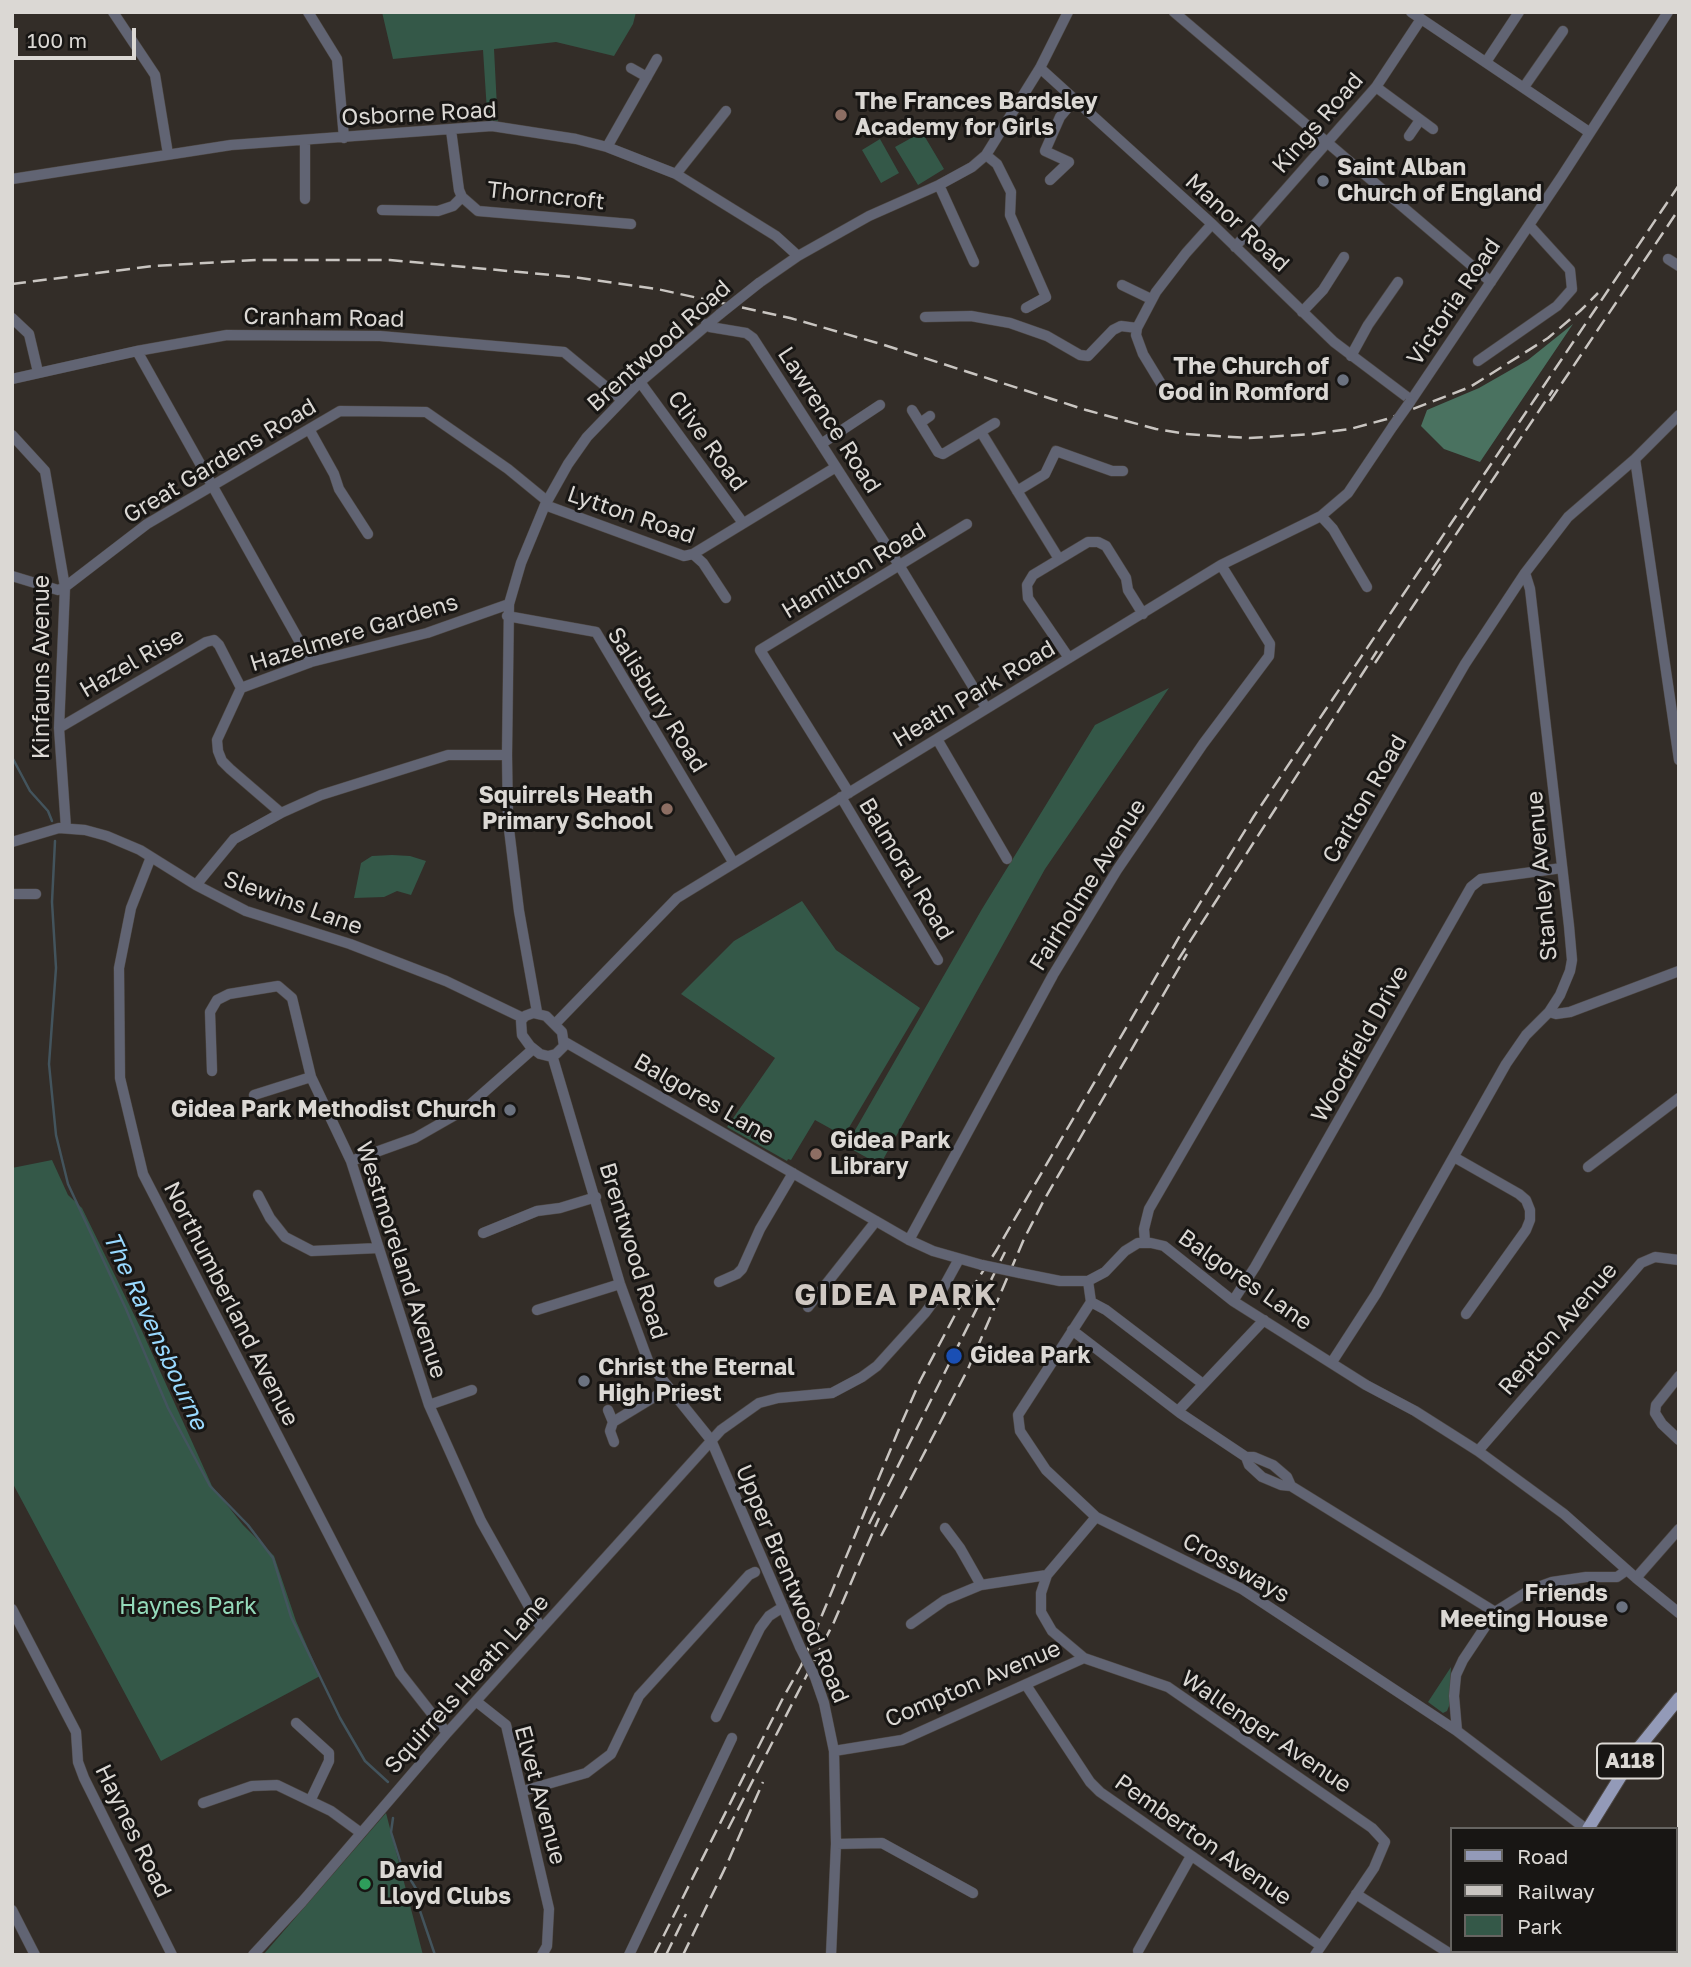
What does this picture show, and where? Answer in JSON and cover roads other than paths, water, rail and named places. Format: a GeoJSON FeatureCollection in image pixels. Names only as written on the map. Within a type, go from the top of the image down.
{"type":"FeatureCollection","features":[{"type":"Feature","properties":{"kind":"main road","name":"A118"},"geometry":{"type":"LineString","coordinates":[[1588,1827],[1637,1750],[1679,1698]]}},
{"type":"Feature","properties":{"kind":"street"},"geometry":{"type":"LineString","coordinates":[[113,12],[155,75],[168,154]]}},
{"type":"Feature","properties":{"kind":"street"},"geometry":{"type":"LineString","coordinates":[[308,12],[337,59],[344,138]]}},
{"type":"Feature","properties":{"kind":"street","name":"Brentwood Road"},"geometry":{"type":"LineString","coordinates":[[537,1012],[508,821],[508,616],[521,563],[546,503],[587,437],[640,382],[706,324],[799,256],[869,216],[939,186],[972,167],[986,155],[1040,68],[1068,12]]}},
{"type":"Feature","properties":{"kind":"street"},"geometry":{"type":"LineString","coordinates":[[1174,12],[1491,282]]}},
{"type":"Feature","properties":{"kind":"street"},"geometry":{"type":"LineString","coordinates":[[1486,62],[1519,12]]}},
{"type":"Feature","properties":{"kind":"street","name":"Victoria Road"},"geometry":{"type":"LineString","coordinates":[[1411,401],[1530,225],[1668,12]]}},
{"type":"Feature","properties":{"kind":"street"},"geometry":{"type":"LineString","coordinates":[[1415,14],[1589,132]]}},
{"type":"Feature","properties":{"kind":"street","name":"Kings Road"},"geometry":{"type":"LineString","coordinates":[[1236,247],[1376,87],[1415,14]]}},
{"type":"Feature","properties":{"kind":"street"},"geometry":{"type":"LineString","coordinates":[[1524,87],[1563,31]]}},
{"type":"Feature","properties":{"kind":"street"},"geometry":{"type":"LineString","coordinates":[[607,147],[657,60]]}},
{"type":"Feature","properties":{"kind":"street"},"geometry":{"type":"LineString","coordinates":[[631,68],[647,77]]}},
{"type":"Feature","properties":{"kind":"street","name":"Manor Road"},"geometry":{"type":"LineString","coordinates":[[1040,68],[1212,224],[1350,356],[1411,401]]}},
{"type":"Feature","properties":{"kind":"street"},"geometry":{"type":"LineString","coordinates":[[1376,87],[1433,129]]}},
{"type":"Feature","properties":{"kind":"street"},"geometry":{"type":"LineString","coordinates":[[1050,180],[1069,162],[1045,151],[1060,117],[1075,99]]}},
{"type":"Feature","properties":{"kind":"street"},"geometry":{"type":"LineString","coordinates":[[676,174],[726,111]]}},
{"type":"Feature","properties":{"kind":"street"},"geometry":{"type":"LineString","coordinates":[[1409,136],[1420,120]]}},
{"type":"Feature","properties":{"kind":"street","name":"Osborne Road"},"geometry":{"type":"LineString","coordinates":[[12,179],[230,145],[492,126],[544,133],[607,147],[676,174],[765,228],[799,256]]}},
{"type":"Feature","properties":{"kind":"street","name":"Thorncroft"},"geometry":{"type":"LineString","coordinates":[[451,130],[461,197],[478,211],[631,224]]}},
{"type":"Feature","properties":{"kind":"street"},"geometry":{"type":"LineString","coordinates":[[305,140],[305,199]]}},
{"type":"Feature","properties":{"kind":"street"},"geometry":{"type":"LineString","coordinates":[[986,155],[997,164],[1011,192],[1010,215],[1046,297],[1026,308]]}},
{"type":"Feature","properties":{"kind":"street"},"geometry":{"type":"LineString","coordinates":[[939,186],[974,262]]}},
{"type":"Feature","properties":{"kind":"street","name":"Thorncroft"},"geometry":{"type":"LineString","coordinates":[[382,210],[438,211],[453,206],[461,197]]}},
{"type":"Feature","properties":{"kind":"street"},"geometry":{"type":"LineString","coordinates":[[1199,397],[1172,393],[1163,387],[1143,355],[1136,335],[1151,299],[1212,224]]}},
{"type":"Feature","properties":{"kind":"street"},"geometry":{"type":"LineString","coordinates":[[1478,361],[1557,306],[1572,289],[1570,270],[1530,225]]}},
{"type":"Feature","properties":{"kind":"street"},"geometry":{"type":"LineString","coordinates":[[1302,312],[1323,290],[1344,257]]}},
{"type":"Feature","properties":{"kind":"street"},"geometry":{"type":"LineString","coordinates":[[1668,260],[1679,266]]}},
{"type":"Feature","properties":{"kind":"street"},"geometry":{"type":"LineString","coordinates":[[1350,356],[1398,282]]}},
{"type":"Feature","properties":{"kind":"street"},"geometry":{"type":"LineString","coordinates":[[1122,285],[1151,299]]}},
{"type":"Feature","properties":{"kind":"street"},"geometry":{"type":"LineString","coordinates":[[925,317],[971,316],[1010,323],[1047,336],[1080,355],[1088,356],[1113,330],[1121,326],[1137,328]]}},
{"type":"Feature","properties":{"kind":"street"},"geometry":{"type":"LineString","coordinates":[[12,318],[29,334],[38,372]]}},
{"type":"Feature","properties":{"kind":"street","name":"Lawrence Road"},"geometry":{"type":"LineString","coordinates":[[706,324],[746,333],[753,338],[899,565],[986,708]]}},
{"type":"Feature","properties":{"kind":"street","name":"Cranham Road"},"geometry":{"type":"LineString","coordinates":[[12,379],[201,338],[254,335],[380,336],[564,352],[622,400]]}},
{"type":"Feature","properties":{"kind":"street"},"geometry":{"type":"LineString","coordinates":[[137,351],[312,662]]}},
{"type":"Feature","properties":{"kind":"street","name":"Clive Road"},"geometry":{"type":"LineString","coordinates":[[640,382],[743,523]]}},
{"type":"Feature","properties":{"kind":"street","name":"Heath Park Road"},"geometry":{"type":"LineString","coordinates":[[555,1024],[677,898],[1221,565],[1321,516],[1348,493],[1411,401]]}},
{"type":"Feature","properties":{"kind":"street"},"geometry":{"type":"LineString","coordinates":[[821,444],[880,405]]}},
{"type":"Feature","properties":{"kind":"street"},"geometry":{"type":"LineString","coordinates":[[912,410],[938,452],[943,454],[995,424]]}},
{"type":"Feature","properties":{"kind":"street","name":"Great Gardens Road"},"geometry":{"type":"LineString","coordinates":[[65,587],[147,524],[340,411],[426,412],[508,469],[546,503]]}},
{"type":"Feature","properties":{"kind":"street","name":"Carlton Road"},"geometry":{"type":"LineString","coordinates":[[1144,1242],[1149,1209],[1465,664],[1525,573],[1568,517],[1679,415]]}},
{"type":"Feature","properties":{"kind":"street"},"geometry":{"type":"LineString","coordinates":[[920,423],[930,416]]}},
{"type":"Feature","properties":{"kind":"street"},"geometry":{"type":"LineString","coordinates":[[309,429],[334,474],[339,489],[368,534]]}},
{"type":"Feature","properties":{"kind":"street"},"geometry":{"type":"LineString","coordinates":[[981,432],[1059,559]]}},
{"type":"Feature","properties":{"kind":"street","name":"Kinfauns Avenue"},"geometry":{"type":"LineString","coordinates":[[12,435],[45,471],[65,587],[59,728],[65,828]]}},
{"type":"Feature","properties":{"kind":"street"},"geometry":{"type":"LineString","coordinates":[[1017,491],[1045,474],[1056,451],[1118,471]]}},
{"type":"Feature","properties":{"kind":"street"},"geometry":{"type":"LineString","coordinates":[[1634,458],[1679,760]]}},
{"type":"Feature","properties":{"kind":"street"},"geometry":{"type":"LineString","coordinates":[[693,554],[836,467]]}},
{"type":"Feature","properties":{"kind":"street","name":"Lytton Road"},"geometry":{"type":"LineString","coordinates":[[546,503],[684,556],[693,554],[703,563],[726,598]]}},
{"type":"Feature","properties":{"kind":"street"},"geometry":{"type":"LineString","coordinates":[[1321,516],[1333,529],[1367,587]]}},
{"type":"Feature","properties":{"kind":"street","name":"Hamilton Road"},"geometry":{"type":"LineString","coordinates":[[760,650],[967,524]]}},
{"type":"Feature","properties":{"kind":"street"},"geometry":{"type":"LineString","coordinates":[[1069,658],[1028,598],[1027,585],[1032,575],[1088,542],[1098,542],[1105,546],[1126,578],[1128,590],[1143,614]]}},
{"type":"Feature","properties":{"kind":"street","name":"Fairholme Avenue"},"geometry":{"type":"LineString","coordinates":[[909,1240],[1053,975],[1117,870],[1203,744],[1269,656],[1270,645],[1221,565]]}},
{"type":"Feature","properties":{"kind":"street","name":"Stanley Avenue"},"geometry":{"type":"LineString","coordinates":[[1332,1362],[1376,1294],[1517,1046],[1549,1012],[1566,983],[1572,960],[1530,589],[1525,573]]}},
{"type":"Feature","properties":{"kind":"street"},"geometry":{"type":"LineString","coordinates":[[12,576],[58,590],[65,587]]}},
{"type":"Feature","properties":{"kind":"street","name":"Hazelmere Gardens"},"geometry":{"type":"LineString","coordinates":[[281,813],[230,769],[222,761],[218,751],[217,740],[241,688],[312,662],[427,633],[509,604]]}},
{"type":"Feature","properties":{"kind":"street","name":"Salisbury Road"},"geometry":{"type":"LineString","coordinates":[[508,616],[596,632],[733,862]]}},
{"type":"Feature","properties":{"kind":"street","name":"Hazel Rise"},"geometry":{"type":"LineString","coordinates":[[59,728],[206,642],[214,640],[241,688]]}},
{"type":"Feature","properties":{"kind":"street","name":"Balmoral Road"},"geometry":{"type":"LineString","coordinates":[[760,650],[938,960]]}},
{"type":"Feature","properties":{"kind":"street"},"geometry":{"type":"LineString","coordinates":[[937,738],[1007,859]]}},
{"type":"Feature","properties":{"kind":"street"},"geometry":{"type":"LineString","coordinates":[[196,886],[234,839],[321,795],[448,755],[507,755]]}},
{"type":"Feature","properties":{"kind":"street","name":"Slewins Lane"},"geometry":{"type":"LineString","coordinates":[[12,842],[65,828],[107,836],[152,857],[196,886],[246,911],[328,936],[446,981],[523,1018]]}},
{"type":"Feature","properties":{"kind":"street","name":"Northumberland Avenue"},"geometry":{"type":"LineString","coordinates":[[152,857],[131,908],[119,968],[120,1078],[143,1174],[400,1673],[447,1733]]}},
{"type":"Feature","properties":{"kind":"street","name":"Woodfield Drive"},"geometry":{"type":"LineString","coordinates":[[1233,1301],[1255,1267],[1471,887],[1481,879],[1562,868]]}},
{"type":"Feature","properties":{"kind":"street"},"geometry":{"type":"LineString","coordinates":[[12,894],[36,894]]}},
{"type":"Feature","properties":{"kind":"street"},"geometry":{"type":"LineString","coordinates":[[1549,1012],[1570,1012],[1679,971]]}},
{"type":"Feature","properties":{"kind":"street","name":"Westmoreland Avenue"},"geometry":{"type":"LineString","coordinates":[[212,1071],[210,1013],[217,1000],[229,994],[278,986],[292,998],[311,1077],[351,1161],[429,1405],[481,1521],[541,1628]]}},
{"type":"Feature","properties":{"kind":"street"},"geometry":{"type":"LineString","coordinates":[[537,1012],[555,1024],[562,1032],[565,1042],[562,1049],[552,1055],[540,1054],[533,1049],[521,1032],[523,1018],[537,1012]]}},
{"type":"Feature","properties":{"kind":"street","name":"Balgores Lane"},"geometry":{"type":"LineString","coordinates":[[565,1042],[909,1240],[959,1259],[1052,1280],[1088,1281],[1105,1272],[1125,1251],[1144,1242],[1164,1246],[1233,1301],[1366,1385],[1415,1411],[1478,1451],[1564,1514],[1679,1613]]}},
{"type":"Feature","properties":{"kind":"street"},"geometry":{"type":"LineString","coordinates":[[351,1161],[415,1138],[464,1110],[533,1049]]}},
{"type":"Feature","properties":{"kind":"street","name":"Brentwood Road"},"geometry":{"type":"LineString","coordinates":[[552,1055],[620,1284],[649,1363],[711,1440]]}},
{"type":"Feature","properties":{"kind":"street"},"geometry":{"type":"LineString","coordinates":[[254,1096],[311,1077]]}},
{"type":"Feature","properties":{"kind":"street"},"geometry":{"type":"LineString","coordinates":[[1588,1167],[1679,1098]]}},
{"type":"Feature","properties":{"kind":"street"},"geometry":{"type":"LineString","coordinates":[[1454,1157],[1519,1194],[1526,1200],[1530,1210],[1526,1230],[1466,1314]]}},
{"type":"Feature","properties":{"kind":"street"},"geometry":{"type":"LineString","coordinates":[[719,1282],[742,1269],[760,1229],[793,1173]]}},
{"type":"Feature","properties":{"kind":"street"},"geometry":{"type":"LineString","coordinates":[[257,1195],[285,1237],[312,1251],[379,1248]]}},
{"type":"Feature","properties":{"kind":"street"},"geometry":{"type":"LineString","coordinates":[[483,1233],[537,1211],[560,1208],[596,1197]]}},
{"type":"Feature","properties":{"kind":"street"},"geometry":{"type":"LineString","coordinates":[[808,1307],[876,1221]]}},
{"type":"Feature","properties":{"kind":"street","name":"Repton Avenue"},"geometry":{"type":"LineString","coordinates":[[1478,1451],[1642,1263],[1655,1257],[1679,1260]]}},
{"type":"Feature","properties":{"kind":"street","name":"Squirrels Heath Lane"},"geometry":{"type":"LineString","coordinates":[[253,1955],[447,1733],[670,1489],[711,1440],[744,1412],[760,1404],[778,1398],[832,1394],[862,1377],[877,1366],[925,1313],[959,1259]]}},
{"type":"Feature","properties":{"kind":"street"},"geometry":{"type":"LineString","coordinates":[[1088,1281],[1091,1302],[1106,1310],[1203,1384]]}},
{"type":"Feature","properties":{"kind":"street"},"geometry":{"type":"LineString","coordinates":[[537,1310],[620,1284]]}},
{"type":"Feature","properties":{"kind":"street","name":"Crossways"},"geometry":{"type":"LineString","coordinates":[[1091,1302],[1018,1415],[1020,1431],[1046,1470],[1096,1517],[1242,1588],[1457,1731],[1584,1827]]}},
{"type":"Feature","properties":{"kind":"street"},"geometry":{"type":"LineString","coordinates":[[1178,1411],[1264,1320]]}},
{"type":"Feature","properties":{"kind":"street"},"geometry":{"type":"LineString","coordinates":[[1072,1330],[1178,1411],[1246,1457],[1255,1472],[1262,1477],[1291,1486],[1495,1612]]}},
{"type":"Feature","properties":{"kind":"street"},"geometry":{"type":"LineString","coordinates":[[1679,1376],[1656,1405],[1657,1418],[1679,1440]]}},
{"type":"Feature","properties":{"kind":"street"},"geometry":{"type":"LineString","coordinates":[[614,1442],[610,1431],[613,1422],[669,1388]]}},
{"type":"Feature","properties":{"kind":"street"},"geometry":{"type":"LineString","coordinates":[[429,1405],[472,1390]]}},
{"type":"Feature","properties":{"kind":"street"},"geometry":{"type":"LineString","coordinates":[[608,1410],[613,1422]]}},
{"type":"Feature","properties":{"kind":"street","name":"Upper Brentwood Road"},"geometry":{"type":"LineString","coordinates":[[711,1440],[824,1703],[834,1751],[836,1844],[831,1955]]}},
{"type":"Feature","properties":{"kind":"street"},"geometry":{"type":"LineString","coordinates":[[1246,1457],[1254,1457],[1273,1465],[1287,1476],[1291,1486]]}},
{"type":"Feature","properties":{"kind":"street"},"geometry":{"type":"LineString","coordinates":[[911,1625],[945,1600],[981,1585],[1047,1574],[1096,1517]]}},
{"type":"Feature","properties":{"kind":"street"},"geometry":{"type":"LineString","coordinates":[[945,1528],[981,1585]]}},
{"type":"Feature","properties":{"kind":"street"},"geometry":{"type":"LineString","coordinates":[[1636,1578],[1679,1529]]}},
{"type":"Feature","properties":{"kind":"street"},"geometry":{"type":"LineString","coordinates":[[1457,1731],[1454,1696],[1456,1675],[1495,1612],[1530,1590],[1552,1582],[1586,1577],[1616,1577],[1627,1570]]}},
{"type":"Feature","properties":{"kind":"street"},"geometry":{"type":"LineString","coordinates":[[523,1791],[586,1773],[611,1754],[639,1696],[749,1575],[755,1572]]}},
{"type":"Feature","properties":{"kind":"street","name":"Wallenger Avenue"},"geometry":{"type":"LineString","coordinates":[[1047,1574],[1041,1593],[1041,1612],[1052,1631],[1084,1658],[1168,1687],[1372,1828],[1385,1842],[1374,1868],[1356,1894]]}},
{"type":"Feature","properties":{"kind":"street"},"geometry":{"type":"LineString","coordinates":[[716,1717],[760,1628],[769,1616],[783,1607]]}},
{"type":"Feature","properties":{"kind":"street","name":"Haynes Road"},"geometry":{"type":"LineString","coordinates":[[12,1609],[76,1732],[78,1762],[83,1778],[172,1955]]}},
{"type":"Feature","properties":{"kind":"street","name":"Compton Avenue"},"geometry":{"type":"LineString","coordinates":[[834,1751],[902,1740],[1084,1658]]}},
{"type":"Feature","properties":{"kind":"street","name":"Pemberton Avenue"},"geometry":{"type":"LineString","coordinates":[[1026,1685],[1090,1782],[1318,1950]]}},
{"type":"Feature","properties":{"kind":"street","name":"Elvet Avenue"},"geometry":{"type":"LineString","coordinates":[[477,1702],[506,1725],[523,1791],[549,1909],[547,1946],[542,1955]]}},
{"type":"Feature","properties":{"kind":"street"},"geometry":{"type":"LineString","coordinates":[[296,1723],[329,1753],[329,1760],[310,1801]]}},
{"type":"Feature","properties":{"kind":"street"},"geometry":{"type":"LineString","coordinates":[[629,1955],[732,1738]]}},
{"type":"Feature","properties":{"kind":"street"},"geometry":{"type":"LineString","coordinates":[[203,1803],[251,1786],[277,1785],[347,1821],[360,1833]]}},
{"type":"Feature","properties":{"kind":"street"},"geometry":{"type":"LineString","coordinates":[[836,1844],[882,1843],[973,1893]]}},
{"type":"Feature","properties":{"kind":"street"},"geometry":{"type":"LineString","coordinates":[[1138,1951],[1191,1856]]}},
{"type":"Feature","properties":{"kind":"street"},"geometry":{"type":"LineString","coordinates":[[1318,1950],[1356,1894],[1452,1955]]}},
{"type":"Feature","properties":{"kind":"street"},"geometry":{"type":"LineString","coordinates":[[12,1910],[35,1955]]}},
{"type":"Feature","properties":{"kind":"waterway","name":"The Ravensbourne"},"geometry":{"type":"LineString","coordinates":[[12,757],[30,791],[48,811],[52,821]]}},
{"type":"Feature","properties":{"kind":"waterway","name":"The Ravensbourne"},"geometry":{"type":"LineString","coordinates":[[55,841],[52,902],[56,968],[49,1064],[56,1135],[68,1184],[168,1408],[210,1486],[248,1525],[273,1558],[291,1617],[340,1718],[365,1761],[388,1782]]}},
{"type":"Feature","properties":{"kind":"waterway","name":"The Ravensbourne"},"geometry":{"type":"LineString","coordinates":[[393,1818],[391,1832],[401,1864],[418,1892],[419,1908],[435,1955]]}},
{"type":"Feature","properties":{"kind":"railway"},"geometry":{"type":"LineString","coordinates":[[654,1955],[801,1666],[920,1381],[956,1313],[996,1251],[1182,932],[1254,816],[1679,185]]}},
{"type":"Feature","properties":{"kind":"railway"},"geometry":{"type":"LineString","coordinates":[[1550,401],[1679,209]]}},
{"type":"Feature","properties":{"kind":"railway"},"geometry":{"type":"LineString","coordinates":[[12,284],[153,266],[256,260],[390,260],[573,277],[657,289],[790,318],[881,344],[1086,410],[1156,429],[1249,438],[1350,429],[1387,419],[1470,387],[1548,338],[1598,293]]}},
{"type":"Feature","properties":{"kind":"railway"},"geometry":{"type":"LineString","coordinates":[[1432,570],[1553,390]]}},
{"type":"Feature","properties":{"kind":"railway"},"geometry":{"type":"LineString","coordinates":[[1375,663],[1441,564]]}},
{"type":"Feature","properties":{"kind":"railway"},"geometry":{"type":"LineString","coordinates":[[1178,960],[1377,651]]}},
{"type":"Feature","properties":{"kind":"railway"},"geometry":{"type":"LineString","coordinates":[[881,1536],[968,1369],[1024,1239],[1044,1200],[1187,954]]}},
{"type":"Feature","properties":{"kind":"railway"},"geometry":{"type":"LineString","coordinates":[[869,1524],[1005,1252]]}},
{"type":"Feature","properties":{"kind":"railway"},"geometry":{"type":"LineString","coordinates":[[728,1829],[834,1622],[879,1518]]}},
{"type":"Feature","properties":{"kind":"railway"},"geometry":{"type":"LineString","coordinates":[[683,1955],[763,1782]]}},
{"type":"Feature","properties":{"kind":"railway"},"geometry":{"type":"LineString","coordinates":[[666,1955],[686,1914]]}},
{"type":"Feature","properties":{"kind":"place","name":"The Frances Bardsley Academy for Girls"},"geometry":{"type":"Point","coordinates":[841,115]}},
{"type":"Feature","properties":{"kind":"place","name":"Saint Alban Church of England"},"geometry":{"type":"Point","coordinates":[1323,181]}},
{"type":"Feature","properties":{"kind":"place","name":"The Church of God in Romford"},"geometry":{"type":"Point","coordinates":[1343,380]}},
{"type":"Feature","properties":{"kind":"place","name":"Squirrels Heath Primary School"},"geometry":{"type":"Point","coordinates":[667,809]}},
{"type":"Feature","properties":{"kind":"place","name":"Gidea Park Methodist Church"},"geometry":{"type":"Point","coordinates":[510,1110]}},
{"type":"Feature","properties":{"kind":"place","name":"Gidea Park Library"},"geometry":{"type":"Point","coordinates":[816,1154]}},
{"type":"Feature","properties":{"kind":"place","name":"Gidea Park"},"geometry":{"type":"Point","coordinates":[954,1356]}},
{"type":"Feature","properties":{"kind":"place","name":"Christ the Eternal High Priest"},"geometry":{"type":"Point","coordinates":[584,1381]}},
{"type":"Feature","properties":{"kind":"place","name":"Friends Meeting House"},"geometry":{"type":"Point","coordinates":[1622,1607]}},
{"type":"Feature","properties":{"kind":"place","name":"David Lloyd Clubs"},"geometry":{"type":"Point","coordinates":[365,1884]}},
{"type":"Feature","properties":{"kind":"district","name":"GIDEA PARK"},"geometry":{"type":"Point","coordinates":[896,1295]}},
{"type":"Feature","properties":{"kind":"park label","name":"Haynes Park"},"geometry":{"type":"Point","coordinates":[188,1607]}}]}
